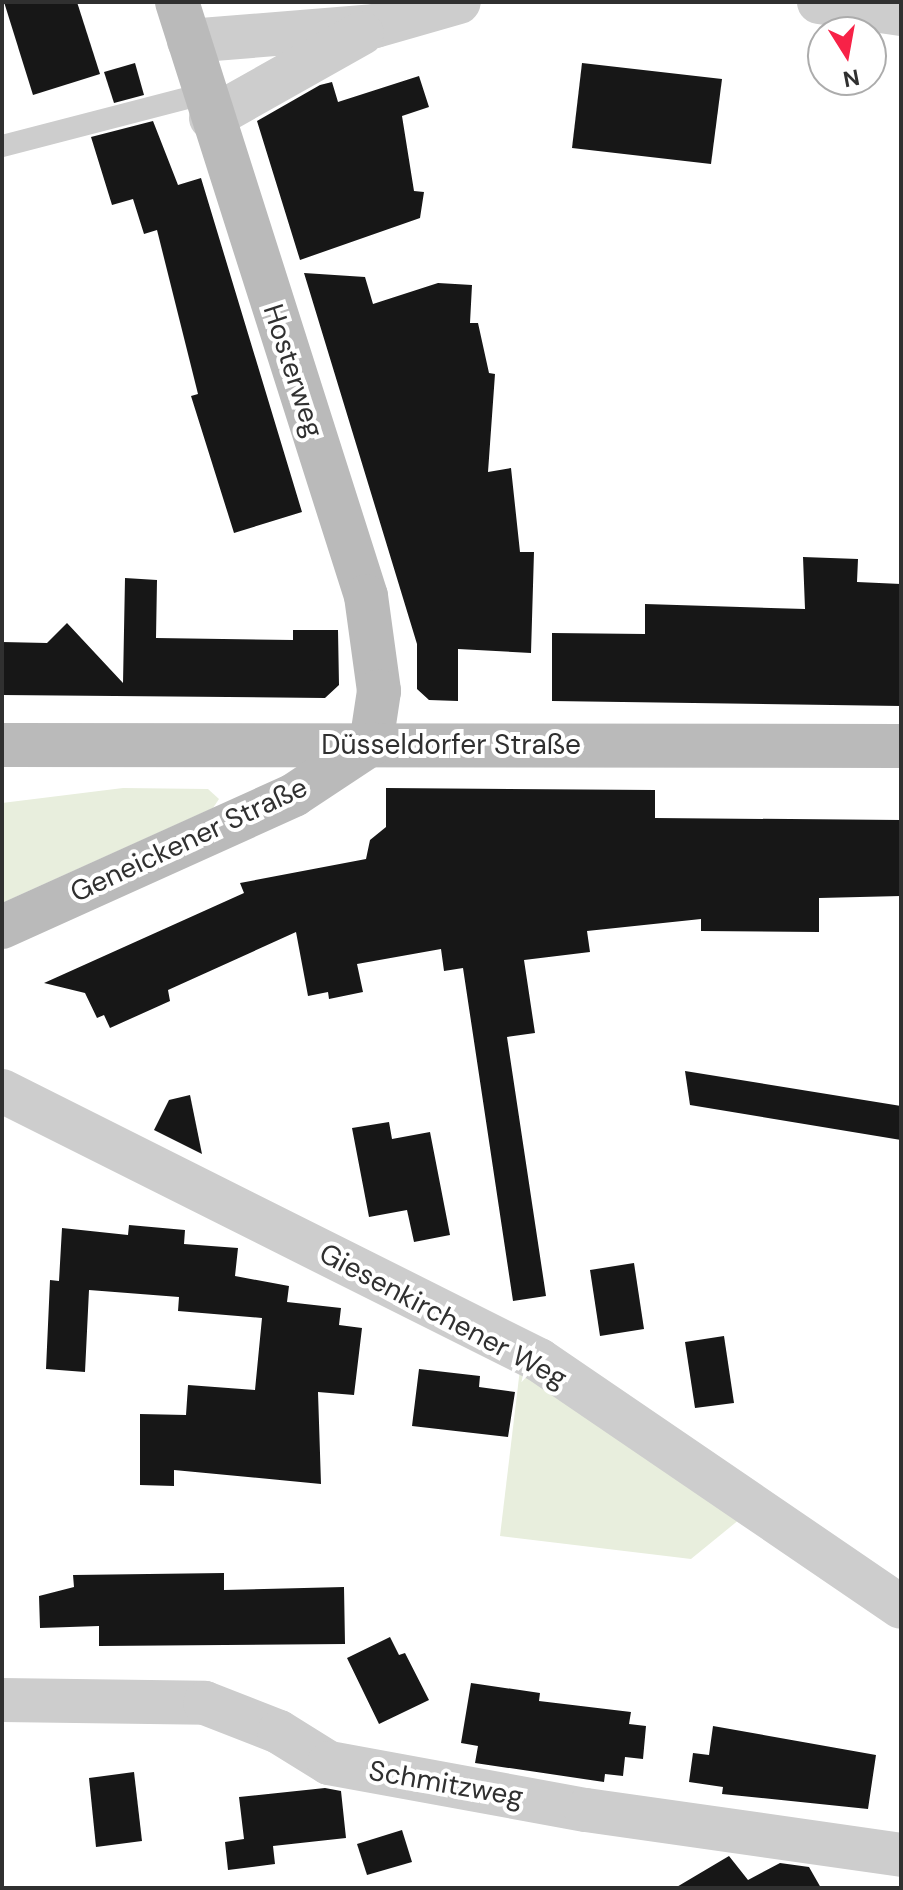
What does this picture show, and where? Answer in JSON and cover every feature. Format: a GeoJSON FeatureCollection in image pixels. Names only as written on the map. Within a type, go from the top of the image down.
{"type":"FeatureCollection","features":[{"type":"Feature","properties":{"kind":"street"},"geometry":{"type":"LineString","coordinates":[[207,106],[375,26],[459,2]]}},
{"type":"Feature","properties":{"kind":"street"},"geometry":{"type":"LineString","coordinates":[[819,2],[901,14]]}},
{"type":"Feature","properties":{"kind":"street"},"geometry":{"type":"LineString","coordinates":[[183,21],[375,26]]}},
{"type":"Feature","properties":{"kind":"street","name":"Hosterweg"},"geometry":{"type":"LineString","coordinates":[[183,21],[207,106],[366,596],[379,691],[371,744]]}},
{"type":"Feature","properties":{"kind":"street","name":"Geneickener Straße"},"geometry":{"type":"LineString","coordinates":[[2,927],[294,795],[371,744]]}},
{"type":"Feature","properties":{"kind":"street","name":"Düsseldorfer Straße"},"geometry":{"type":"LineString","coordinates":[[2,745],[901,746]]}},
{"type":"Feature","properties":{"kind":"street","name":"Giesenkirchener Weg"},"geometry":{"type":"LineString","coordinates":[[2,1091],[539,1360],[901,1607]]}},
{"type":"Feature","properties":{"kind":"street","name":"Schmitzweg"},"geometry":{"type":"LineString","coordinates":[[2,1700],[205,1703],[279,1732],[329,1763],[586,1810],[901,1855]]}},
{"type":"Feature","properties":{"kind":"lane"},"geometry":{"type":"LineString","coordinates":[[2,146],[207,106]]}},
{"type":"Feature","properties":{"kind":"green space"},"geometry":{"type":"Polygon","coordinates":[[[123,788],[208,789],[219,799],[213,808],[2,903],[2,803],[123,788]]]}},
{"type":"Feature","properties":{"kind":"green space"},"geometry":{"type":"Polygon","coordinates":[[[520,1369],[740,1519],[691,1559],[500,1536],[520,1369]]]}},
{"type":"Feature","properties":{"kind":"building"},"geometry":{"type":"Polygon","coordinates":[[[4,2],[77,2],[100,74],[33,95],[4,2]]]}},
{"type":"Feature","properties":{"kind":"building"},"geometry":{"type":"Polygon","coordinates":[[[135,63],[144,95],[114,103],[104,72],[135,63]]]}},
{"type":"Feature","properties":{"kind":"building"},"geometry":{"type":"Polygon","coordinates":[[[582,63],[722,79],[711,164],[572,148],[582,63]]]}},
{"type":"Feature","properties":{"kind":"building"},"geometry":{"type":"Polygon","coordinates":[[[419,76],[429,107],[402,116],[414,191],[424,192],[420,218],[300,260],[257,121],[320,85],[332,82],[338,102],[419,76]]]}},
{"type":"Feature","properties":{"kind":"building"},"geometry":{"type":"Polygon","coordinates":[[[153,121],[178,185],[201,178],[302,512],[234,533],[191,396],[198,394],[157,230],[144,234],[133,199],[112,205],[91,137],[153,121]]]}},
{"type":"Feature","properties":{"kind":"building"},"geometry":{"type":"Polygon","coordinates":[[[304,273],[365,277],[373,304],[438,283],[472,285],[470,323],[478,323],[489,373],[495,374],[488,472],[511,468],[520,552],[534,552],[531,653],[458,649],[458,701],[429,700],[417,689],[417,644],[304,273]]]}},
{"type":"Feature","properties":{"kind":"building"},"geometry":{"type":"Polygon","coordinates":[[[803,557],[858,559],[857,582],[901,584],[901,706],[552,701],[552,633],[645,634],[645,604],[805,609],[803,557]]]}},
{"type":"Feature","properties":{"kind":"building"},"geometry":{"type":"Polygon","coordinates":[[[125,578],[157,580],[156,638],[293,640],[293,630],[338,630],[339,685],[325,698],[2,695],[2,642],[47,643],[67,623],[123,683],[125,578]]]}},
{"type":"Feature","properties":{"kind":"building"},"geometry":{"type":"Polygon","coordinates":[[[386,788],[655,790],[655,818],[901,820],[901,896],[819,898],[819,932],[701,931],[701,919],[587,931],[590,952],[524,960],[535,1033],[507,1037],[546,1296],[513,1301],[463,968],[444,971],[441,949],[357,964],[363,992],[329,999],[328,992],[308,996],[296,932],[168,990],[170,1001],[110,1028],[104,1015],[97,1018],[85,993],[44,983],[244,893],[240,883],[366,859],[370,840],[386,827],[386,788]]]}},
{"type":"Feature","properties":{"kind":"building"},"geometry":{"type":"Polygon","coordinates":[[[685,1071],[901,1106],[901,1140],[690,1105],[685,1071]]]}},
{"type":"Feature","properties":{"kind":"building"},"geometry":{"type":"Polygon","coordinates":[[[190,1095],[202,1154],[154,1130],[169,1100],[190,1095]]]}},
{"type":"Feature","properties":{"kind":"building"},"geometry":{"type":"Polygon","coordinates":[[[389,1122],[392,1139],[430,1132],[450,1235],[414,1242],[407,1210],[369,1217],[352,1128],[389,1122]]]}},
{"type":"Feature","properties":{"kind":"building"},"geometry":{"type":"Polygon","coordinates":[[[129,1225],[185,1230],[184,1244],[238,1248],[235,1276],[289,1286],[287,1302],[341,1308],[339,1325],[362,1328],[354,1395],[318,1392],[321,1484],[174,1470],[174,1486],[140,1485],[140,1414],[186,1415],[188,1385],[255,1390],[262,1318],[178,1311],[179,1297],[89,1290],[85,1372],[46,1369],[50,1280],[59,1281],[62,1228],[128,1235],[129,1225]]]}},
{"type":"Feature","properties":{"kind":"building"},"geometry":{"type":"Polygon","coordinates":[[[634,1263],[644,1329],[600,1336],[590,1270],[634,1263]]]}},
{"type":"Feature","properties":{"kind":"building"},"geometry":{"type":"Polygon","coordinates":[[[724,1336],[734,1403],[695,1408],[685,1342],[724,1336]]]}},
{"type":"Feature","properties":{"kind":"building"},"geometry":{"type":"Polygon","coordinates":[[[419,1369],[480,1376],[479,1387],[515,1392],[508,1437],[412,1426],[419,1369]]]}},
{"type":"Feature","properties":{"kind":"building"},"geometry":{"type":"Polygon","coordinates":[[[224,1573],[224,1590],[344,1587],[345,1644],[99,1646],[99,1626],[40,1628],[39,1596],[74,1587],[73,1575],[224,1573]]]}},
{"type":"Feature","properties":{"kind":"building"},"geometry":{"type":"Polygon","coordinates":[[[390,1637],[399,1655],[405,1653],[429,1700],[379,1724],[347,1658],[390,1637]]]}},
{"type":"Feature","properties":{"kind":"building"},"geometry":{"type":"Polygon","coordinates":[[[471,1683],[540,1693],[539,1701],[631,1712],[629,1724],[646,1726],[643,1759],[625,1757],[623,1776],[605,1774],[604,1782],[475,1763],[478,1746],[461,1743],[471,1683]]]}},
{"type":"Feature","properties":{"kind":"building"},"geometry":{"type":"Polygon","coordinates":[[[713,1726],[876,1755],[868,1809],[722,1794],[723,1787],[689,1782],[693,1753],[709,1755],[713,1726]]]}},
{"type":"Feature","properties":{"kind":"building"},"geometry":{"type":"Polygon","coordinates":[[[134,1772],[142,1841],[96,1847],[89,1778],[134,1772]]]}},
{"type":"Feature","properties":{"kind":"building"},"geometry":{"type":"Polygon","coordinates":[[[325,1788],[341,1791],[346,1838],[273,1846],[275,1864],[228,1870],[225,1842],[244,1839],[239,1797],[325,1788]]]}},
{"type":"Feature","properties":{"kind":"building"},"geometry":{"type":"Polygon","coordinates":[[[402,1830],[412,1862],[367,1875],[357,1844],[402,1830]]]}},
{"type":"Feature","properties":{"kind":"building"},"geometry":{"type":"Polygon","coordinates":[[[729,1856],[748,1880],[780,1863],[809,1867],[821,1888],[675,1888],[729,1856]]]}}]}
